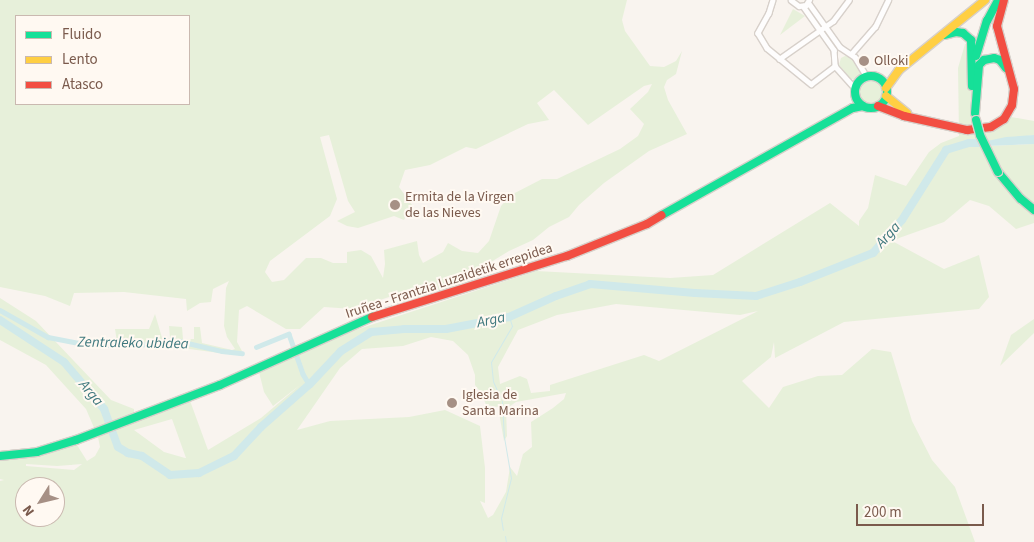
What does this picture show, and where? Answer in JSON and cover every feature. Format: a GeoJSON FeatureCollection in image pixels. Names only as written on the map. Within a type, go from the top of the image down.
{"type":"FeatureCollection","features":[{"type":"Feature","properties":{"kind":"highway"},"geometry":{"type":"LineString","coordinates":[[863,106],[856,98],[855,88],[859,81],[866,76],[880,79],[899,70],[985,0]]}},
{"type":"Feature","properties":{"kind":"highway"},"geometry":{"type":"LineString","coordinates":[[972,83],[980,38],[998,0]]}},
{"type":"Feature","properties":{"kind":"highway"},"geometry":{"type":"LineString","coordinates":[[836,118],[853,108],[878,106],[915,118],[967,130],[991,127],[1004,119],[1014,97],[1012,78],[998,26],[1004,0]]}},
{"type":"Feature","properties":{"kind":"highway"},"geometry":{"type":"LineString","coordinates":[[928,46],[948,34],[956,32],[968,36],[972,44],[972,83],[980,135],[998,172],[1020,199],[1034,210]]}},
{"type":"Feature","properties":{"kind":"highway"},"geometry":{"type":"LineString","coordinates":[[976,117],[979,65],[984,60],[994,58],[1006,67],[1011,82],[1012,98],[1006,112],[991,127]]}},
{"type":"Feature","properties":{"kind":"highway"},"geometry":{"type":"LineString","coordinates":[[878,106],[899,70]]}},
{"type":"Feature","properties":{"kind":"highway"},"geometry":{"type":"LineString","coordinates":[[880,79],[896,107],[915,118]]}},
{"type":"Feature","properties":{"kind":"highway"},"geometry":{"type":"LineString","coordinates":[[836,118],[856,98]]}},
{"type":"Feature","properties":{"kind":"highway","name":"Iruñea - Frantzia Luzaidetik errepidea"},"geometry":{"type":"LineString","coordinates":[[0,456],[37,452],[93,434],[220,385],[365,319],[567,256],[648,224],[836,118]]}},
{"type":"Feature","properties":{"kind":"street"},"geometry":{"type":"LineString","coordinates":[[772,0],[769,14],[758,33],[760,40],[779,59],[811,84],[835,66]]}},
{"type":"Feature","properties":{"kind":"street"},"geometry":{"type":"LineString","coordinates":[[791,0],[796,5],[803,6],[834,50],[835,66],[855,88]]}},
{"type":"Feature","properties":{"kind":"street"},"geometry":{"type":"LineString","coordinates":[[779,59],[833,21],[849,0]]}},
{"type":"Feature","properties":{"kind":"street"},"geometry":{"type":"LineString","coordinates":[[852,53],[875,27],[888,0]]}},
{"type":"Feature","properties":{"kind":"street"},"geometry":{"type":"LineString","coordinates":[[803,6],[809,1],[825,27],[845,52]]}},
{"type":"Feature","properties":{"kind":"street"},"geometry":{"type":"LineString","coordinates":[[835,58],[840,52],[852,53]]}},
{"type":"Feature","properties":{"kind":"street"},"geometry":{"type":"LineString","coordinates":[[852,53],[866,76]]}},
{"type":"Feature","properties":{"kind":"green space"},"geometry":{"type":"Polygon","coordinates":[[[0,0],[627,0],[622,20],[625,31],[650,66],[664,67],[676,61],[682,51],[676,74],[667,80],[664,87],[668,100],[687,134],[649,151],[604,183],[579,205],[569,217],[549,227],[533,240],[509,251],[468,276],[468,283],[404,308],[398,294],[353,309],[324,307],[300,329],[286,329],[247,306],[239,310],[237,342],[242,351],[235,355],[174,347],[155,350],[150,345],[118,348],[115,329],[149,329],[155,314],[163,341],[170,338],[169,326],[182,327],[183,339],[194,339],[194,327],[200,327],[202,343],[232,350],[235,349],[227,337],[224,326],[226,288],[229,281],[213,289],[211,302],[200,303],[187,311],[186,299],[124,292],[74,293],[70,306],[45,296],[0,287],[0,0]],[[652,84],[644,86],[588,125],[554,90],[537,103],[549,120],[528,124],[476,149],[466,147],[430,165],[405,170],[399,187],[412,205],[404,220],[394,216],[358,228],[347,226],[337,221],[355,212],[348,201],[329,135],[320,137],[337,199],[330,216],[270,261],[265,272],[272,282],[284,280],[306,258],[321,258],[333,263],[347,263],[347,252],[361,250],[371,256],[383,278],[384,250],[417,241],[419,255],[423,263],[443,252],[448,243],[462,251],[478,253],[489,241],[501,206],[511,195],[542,179],[557,179],[620,149],[638,136],[644,124],[630,109],[648,92],[652,84]]]}},
{"type":"Feature","properties":{"kind":"green space"},"geometry":{"type":"Polygon","coordinates":[[[793,9],[805,16],[780,35],[793,9]]]}},
{"type":"Feature","properties":{"kind":"green space"},"geometry":{"type":"Polygon","coordinates":[[[965,44],[972,44],[972,91],[980,135],[1001,126],[1011,117],[1034,121],[1034,135],[983,142],[985,146],[1034,144],[1034,223],[1016,229],[989,206],[970,200],[944,222],[899,238],[894,242],[944,269],[979,255],[989,297],[979,309],[844,322],[775,358],[774,342],[771,357],[742,381],[769,408],[783,387],[818,376],[842,375],[872,349],[891,352],[912,421],[932,460],[955,487],[975,542],[0,542],[0,481],[4,480],[0,479],[0,454],[43,453],[75,444],[87,461],[95,456],[100,447],[98,437],[86,409],[46,365],[0,340],[0,298],[36,321],[111,400],[134,409],[134,422],[189,398],[208,450],[261,418],[300,385],[273,406],[264,392],[258,368],[328,339],[536,271],[670,278],[713,275],[830,203],[859,226],[859,221],[868,208],[875,175],[906,186],[929,152],[941,143],[959,136],[958,68],[965,44]],[[616,304],[557,315],[518,330],[498,367],[500,384],[520,376],[527,379],[531,393],[550,391],[550,385],[644,355],[659,361],[758,311],[740,315],[616,304]],[[431,337],[403,346],[362,349],[340,368],[297,430],[330,421],[409,417],[445,410],[480,426],[485,468],[485,503],[480,501],[488,518],[493,515],[506,492],[510,467],[517,476],[523,454],[532,447],[531,422],[564,399],[566,393],[516,402],[506,409],[507,436],[504,441],[498,407],[486,405],[482,394],[475,385],[475,375],[468,355],[453,341],[431,337]],[[172,419],[134,430],[164,452],[186,458],[172,419]],[[26,464],[26,466],[74,470],[82,464],[57,466],[26,464]]]}},
{"type":"Feature","properties":{"kind":"green space"},"geometry":{"type":"Polygon","coordinates":[[[845,56],[852,57],[860,71],[860,75],[855,79],[851,79],[839,65],[841,58],[845,56]]]}},
{"type":"Feature","properties":{"kind":"green space"},"geometry":{"type":"Polygon","coordinates":[[[871,80],[879,84],[883,92],[879,100],[871,104],[863,100],[859,92],[863,84],[871,80]]]}},
{"type":"Feature","properties":{"kind":"green space"},"geometry":{"type":"Polygon","coordinates":[[[1034,319],[1034,333],[1000,366],[1011,335],[1034,319]]]}},
{"type":"Feature","properties":{"kind":"water"},"geometry":{"type":"Polygon","coordinates":[[[1034,135],[1034,144],[985,146],[978,143],[1006,137],[1034,135]]]}},
{"type":"Feature","properties":{"kind":"waterway","name":"Arga"},"geometry":{"type":"LineString","coordinates":[[0,320],[64,362],[104,409],[118,447],[128,453],[142,456],[170,475],[199,473],[234,456],[261,427],[310,384],[341,351],[371,332],[404,329],[446,329],[509,317],[556,296],[590,284],[756,296],[800,282],[873,253],[902,220],[946,150],[969,143],[986,143]]}},
{"type":"Feature","properties":{"kind":"waterway","name":"Zentraleko ubidea"},"geometry":{"type":"LineString","coordinates":[[0,310],[48,337],[78,343],[125,346],[179,341],[222,351],[242,353]]}},
{"type":"Feature","properties":{"kind":"waterway"},"geometry":{"type":"LineString","coordinates":[[500,397],[493,381],[491,362],[512,326],[509,317]]}},
{"type":"Feature","properties":{"kind":"waterway","name":"Zentraleko ubidea"},"geometry":{"type":"LineString","coordinates":[[256,347],[289,334],[303,374],[309,384]]}},
{"type":"Feature","properties":{"kind":"waterway"},"geometry":{"type":"LineString","coordinates":[[502,401],[504,437],[511,478],[501,518],[503,530]]}},
{"type":"Feature","properties":{"kind":"waterway"},"geometry":{"type":"LineString","coordinates":[[505,536],[506,542]]}},
{"type":"Feature","properties":{"kind":"traffic: fast"},"geometry":{"type":"LineString","coordinates":[[976,56],[987,21],[998,0]]}},
{"type":"Feature","properties":{"kind":"traffic: fast"},"geometry":{"type":"LineString","coordinates":[[945,35],[956,32],[963,33],[971,40],[972,86]]}},
{"type":"Feature","properties":{"kind":"traffic: fast"},"geometry":{"type":"LineString","coordinates":[[975,113],[979,65],[984,60],[994,58],[1000,60],[1006,68]]}},
{"type":"Feature","properties":{"kind":"traffic: fast"},"geometry":{"type":"LineString","coordinates":[[871,76],[877,77],[882,81],[886,86],[887,92],[886,98],[882,103],[877,107],[871,108],[865,107],[860,103],[856,98],[855,92],[856,86],[860,81],[865,77],[871,76]]}},
{"type":"Feature","properties":{"kind":"traffic: fast"},"geometry":{"type":"LineString","coordinates":[[662,215],[853,108],[863,106]]}},
{"type":"Feature","properties":{"kind":"traffic: fast"},"geometry":{"type":"LineString","coordinates":[[976,120],[980,135],[998,172]]}},
{"type":"Feature","properties":{"kind":"traffic: fast"},"geometry":{"type":"LineString","coordinates":[[998,172],[1021,199],[1034,210]]}},
{"type":"Feature","properties":{"kind":"traffic: fast"},"geometry":{"type":"LineString","coordinates":[[0,456],[37,452],[76,440],[220,385],[372,317]]}},
{"type":"Feature","properties":{"kind":"traffic: slow"},"geometry":{"type":"LineString","coordinates":[[886,88],[899,70],[985,0]]}},
{"type":"Feature","properties":{"kind":"traffic: slow"},"geometry":{"type":"LineString","coordinates":[[886,96],[907,113]]}},
{"type":"Feature","properties":{"kind":"traffic: jam"},"geometry":{"type":"LineString","coordinates":[[878,106],[904,116],[967,130],[991,127],[1004,119],[1012,105],[1014,89],[997,26],[1004,0]]}},
{"type":"Feature","properties":{"kind":"traffic: jam"},"geometry":{"type":"LineString","coordinates":[[372,317],[567,256],[647,224],[662,215]]}},
{"type":"Feature","properties":{"kind":"place","name":"Olloki"},"geometry":{"type":"Point","coordinates":[864,61]}},
{"type":"Feature","properties":{"kind":"place","name":"Ermita de la Virgen de las Nieves"},"geometry":{"type":"Point","coordinates":[395,205]}},
{"type":"Feature","properties":{"kind":"place","name":"Iglesia de Santa Marina"},"geometry":{"type":"Point","coordinates":[452,403]}}]}
